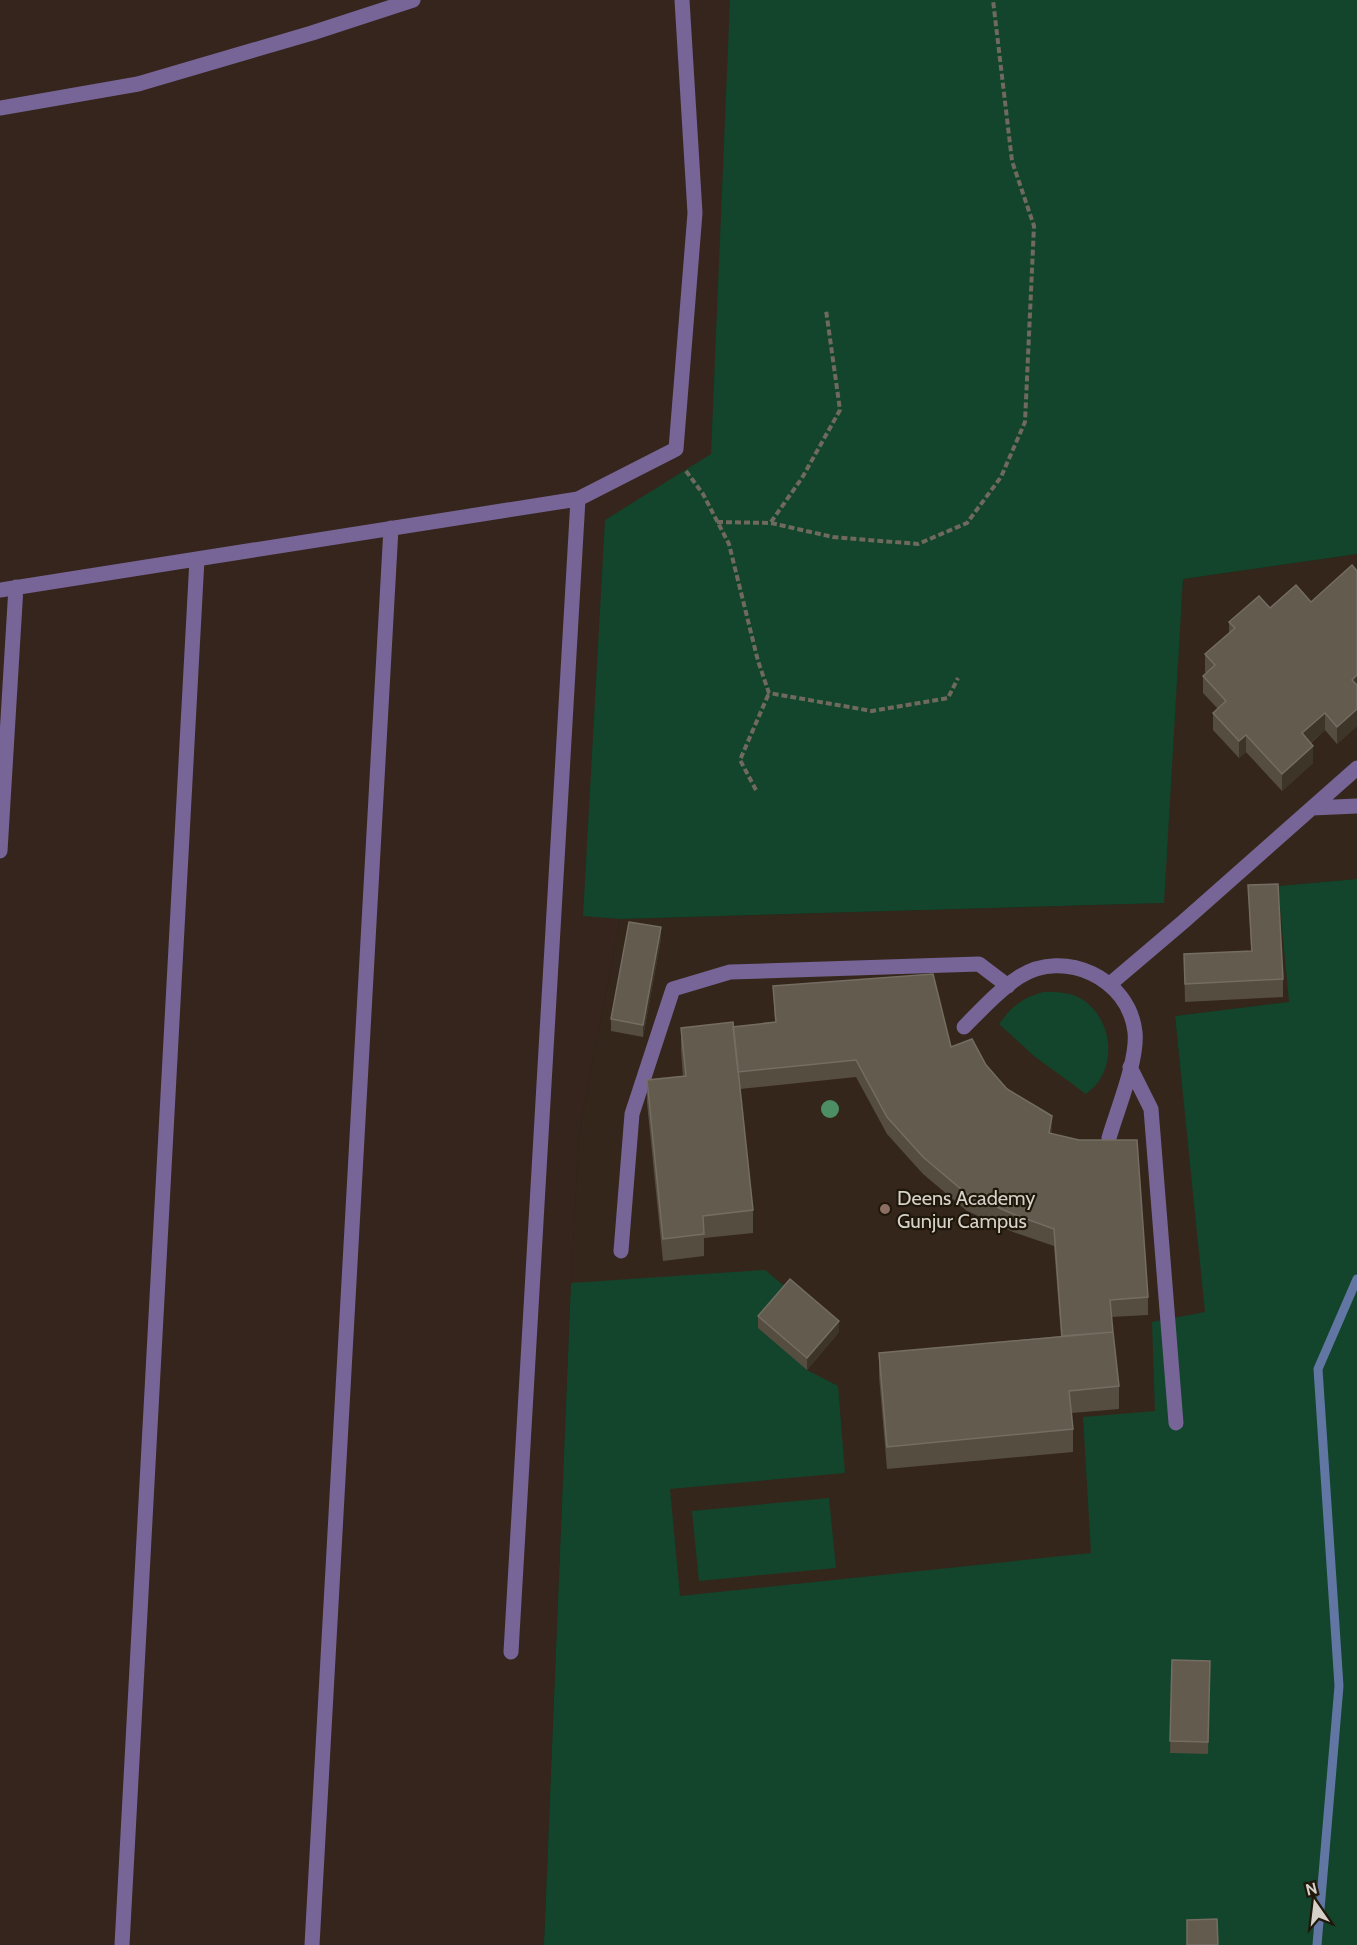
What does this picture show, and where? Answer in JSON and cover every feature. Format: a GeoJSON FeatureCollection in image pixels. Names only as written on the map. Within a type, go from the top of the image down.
{"type":"FeatureCollection","features":[{"type":"Feature","properties":{"kind":"lane"},"geometry":{"type":"LineString","coordinates":[[0,108],[138,84],[312,33],[413,0]]}},
{"type":"Feature","properties":{"kind":"lane"},"geometry":{"type":"LineString","coordinates":[[0,590],[578,499],[676,449],[695,213],[682,0]]}},
{"type":"Feature","properties":{"kind":"lane"},"geometry":{"type":"LineString","coordinates":[[511,1652],[578,499]]}},
{"type":"Feature","properties":{"kind":"lane"},"geometry":{"type":"LineString","coordinates":[[312,1945],[391,528]]}},
{"type":"Feature","properties":{"kind":"lane"},"geometry":{"type":"LineString","coordinates":[[122,1945],[197,559]]}},
{"type":"Feature","properties":{"kind":"lane"},"geometry":{"type":"LineString","coordinates":[[0,851],[16,587]]}},
{"type":"Feature","properties":{"kind":"lane"},"geometry":{"type":"LineString","coordinates":[[1110,984],[1357,768]]}},
{"type":"Feature","properties":{"kind":"lane"},"geometry":{"type":"LineString","coordinates":[[1312,808],[1357,806]]}},
{"type":"Feature","properties":{"kind":"lane"},"geometry":{"type":"LineString","coordinates":[[621,1251],[632,1114],[673,989],[730,972],[979,964],[1008,986]]}},
{"type":"Feature","properties":{"kind":"lane"},"geometry":{"type":"LineString","coordinates":[[964,1027],[1008,986],[1020,977],[1043,967],[1069,966],[1093,973],[1110,984],[1128,1008],[1135,1031],[1134,1055],[1109,1138]]}},
{"type":"Feature","properties":{"kind":"lane"},"geometry":{"type":"LineString","coordinates":[[1130,1067],[1151,1109],[1176,1423]]}},
{"type":"Feature","properties":{"kind":"path"},"geometry":{"type":"LineString","coordinates":[[717,522],[771,523],[833,537],[918,544],[967,523],[1001,477],[1025,422],[1034,226],[1012,161],[993,0]]}},
{"type":"Feature","properties":{"kind":"path"},"geometry":{"type":"LineString","coordinates":[[771,523],[802,478],[840,410],[826,310]]}},
{"type":"Feature","properties":{"kind":"path"},"geometry":{"type":"LineString","coordinates":[[672,451],[703,494],[729,544],[758,661],[769,693],[740,759],[756,790]]}},
{"type":"Feature","properties":{"kind":"path"},"geometry":{"type":"LineString","coordinates":[[769,693],[872,711],[948,698],[958,678]]}},
{"type":"Feature","properties":{"kind":"shaded area"},"geometry":{"type":"Polygon","coordinates":[[[0,0],[1140,0],[620,919],[579,1135],[544,1945],[0,1945],[0,0]]]}},
{"type":"Feature","properties":{"kind":"shaded area","name":"Deens Academy Gunjur Campus"},"geometry":{"type":"Polygon","coordinates":[[[1357,554],[1357,879],[1278,886],[1290,1002],[1175,1016],[1250,1720],[544,1945],[579,1135],[620,919],[1163,903],[1183,579],[1357,554]]]}},
{"type":"Feature","properties":{"kind":"green space"},"geometry":{"type":"Polygon","coordinates":[[[730,0],[1357,0],[1357,554],[1183,579],[1164,903],[620,919],[583,916],[605,520],[711,454],[730,0]]]}},
{"type":"Feature","properties":{"kind":"green space"},"geometry":{"type":"Polygon","coordinates":[[[1357,879],[1357,1945],[544,1945],[571,1283],[765,1270],[790,1291],[807,1370],[838,1386],[845,1473],[670,1489],[680,1596],[1091,1553],[1083,1417],[1155,1411],[1152,1322],[1205,1312],[1175,1016],[1289,1002],[1278,886],[1357,879]]]}},
{"type":"Feature","properties":{"kind":"green space"},"geometry":{"type":"Polygon","coordinates":[[[1043,992],[1067,993],[1080,998],[1090,1005],[1103,1024],[1107,1035],[1108,1059],[1099,1081],[1086,1094],[1034,1056],[999,1024],[1018,1003],[1043,992]]]}},
{"type":"Feature","properties":{"kind":"green space"},"geometry":{"type":"Polygon","coordinates":[[[829,1498],[836,1568],[699,1581],[692,1511],[829,1498]]]}},
{"type":"Feature","properties":{"kind":"building"},"geometry":{"type":"Polygon","coordinates":[[[1352,565],[1357,571],[1357,675],[1352,680],[1357,685],[1357,709],[1337,727],[1325,713],[1302,733],[1313,746],[1282,774],[1246,735],[1239,741],[1213,713],[1226,701],[1203,676],[1215,665],[1205,654],[1235,628],[1229,622],[1259,596],[1270,608],[1296,585],[1311,602],[1352,565]]]}},
{"type":"Feature","properties":{"kind":"building"},"geometry":{"type":"Polygon","coordinates":[[[1278,884],[1283,979],[1185,984],[1184,954],[1252,951],[1248,885],[1278,884]]]}},
{"type":"Feature","properties":{"kind":"building"},"geometry":{"type":"Polygon","coordinates":[[[629,922],[661,927],[643,1025],[611,1019],[629,922]]]}},
{"type":"Feature","properties":{"kind":"building"},"geometry":{"type":"Polygon","coordinates":[[[933,974],[951,1047],[972,1039],[986,1065],[1007,1089],[1052,1116],[1049,1133],[1079,1140],[1137,1140],[1148,1297],[1110,1300],[1113,1332],[1062,1336],[1054,1229],[967,1194],[923,1157],[887,1117],[856,1060],[738,1072],[733,1027],[776,1022],[773,986],[933,974]]]}},
{"type":"Feature","properties":{"kind":"building"},"geometry":{"type":"Polygon","coordinates":[[[733,1022],[753,1210],[703,1216],[704,1234],[663,1239],[647,1080],[686,1076],[681,1028],[733,1022]]]}},
{"type":"Feature","properties":{"kind":"building"},"geometry":{"type":"Polygon","coordinates":[[[790,1279],[839,1321],[807,1358],[758,1316],[790,1279]]]}},
{"type":"Feature","properties":{"kind":"building"},"geometry":{"type":"Polygon","coordinates":[[[1113,1332],[1119,1386],[1069,1391],[1073,1429],[887,1447],[879,1353],[1113,1332]]]}},
{"type":"Feature","properties":{"kind":"building"},"geometry":{"type":"Polygon","coordinates":[[[1172,1660],[1210,1661],[1208,1742],[1170,1741],[1172,1660]]]}},
{"type":"Feature","properties":{"kind":"building"},"geometry":{"type":"Polygon","coordinates":[[[1217,1919],[1218,1945],[1187,1945],[1187,1920],[1217,1919]]]}},
{"type":"Feature","properties":{"kind":"waterway"},"geometry":{"type":"LineString","coordinates":[[1317,1945],[1339,1686],[1318,1369],[1357,1279]]}},
{"type":"Feature","properties":{"kind":"place","name":"Deens Academy Gunjur Campus"},"geometry":{"type":"Point","coordinates":[885,1209]}}]}
